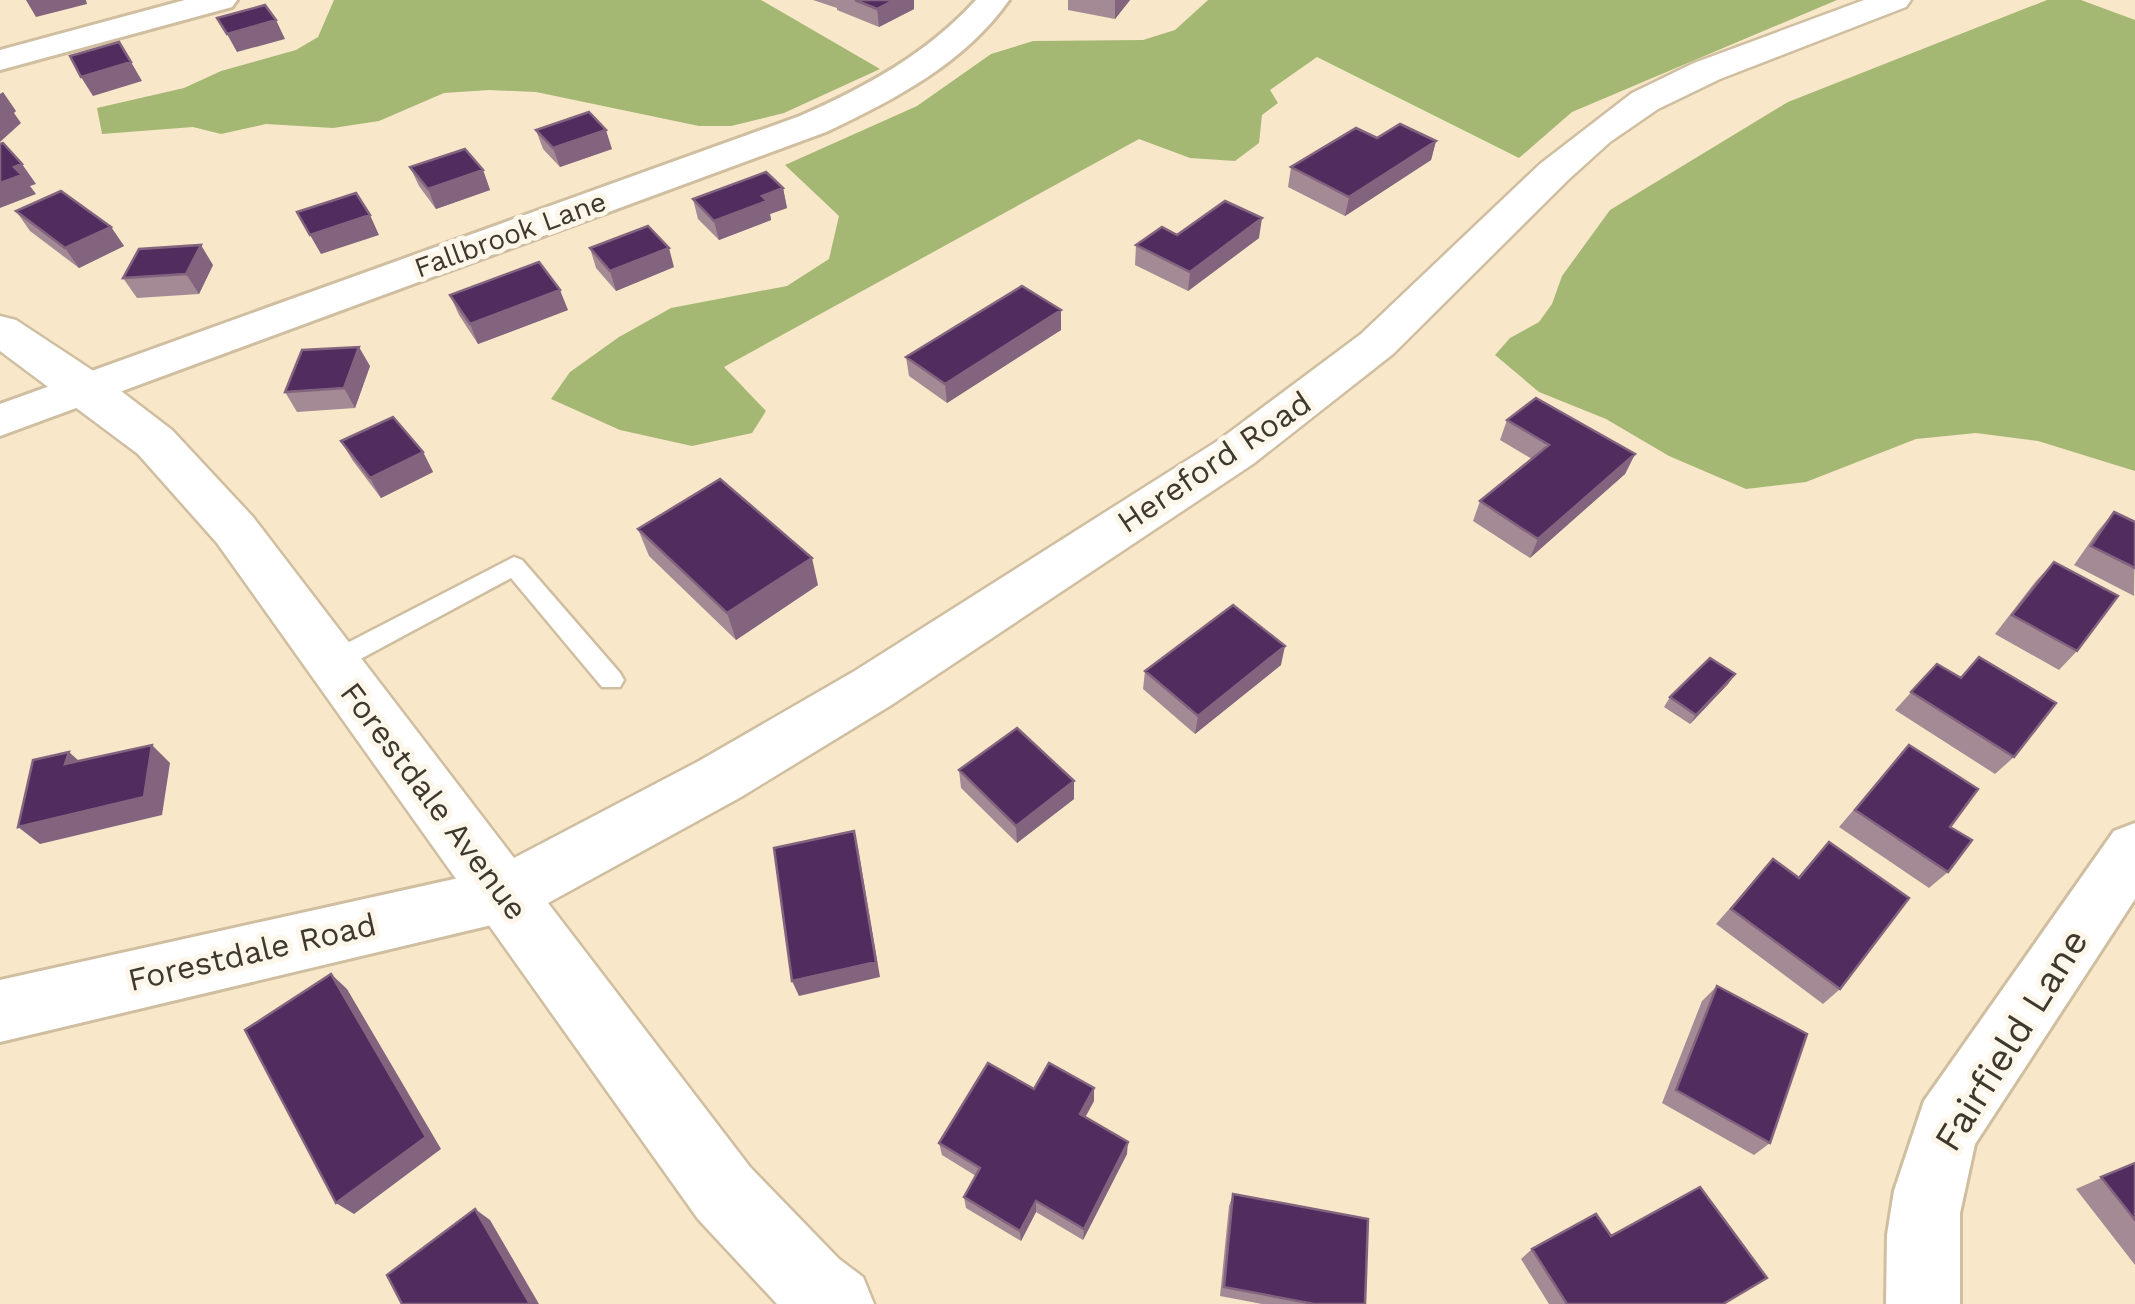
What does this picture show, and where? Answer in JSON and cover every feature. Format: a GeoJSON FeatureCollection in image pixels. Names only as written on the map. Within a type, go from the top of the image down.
{"type":"FeatureCollection","features":[{"type":"Feature","properties":{"kind":"street"},"geometry":{"type":"LineString","coordinates":[[0,60],[221,0]]}},
{"type":"Feature","properties":{"kind":"street","name":"Fallbrook Lane"},"geometry":{"type":"LineString","coordinates":[[0,422],[813,124],[911,74],[948,48],[994,0]]}},
{"type":"Feature","properties":{"kind":"street","name":"Hereford Road"},"geometry":{"type":"LineString","coordinates":[[504,895],[650,818],[872,688],[1236,452],[1377,344],[1554,172],[1597,134],[1645,101],[1706,71],[1894,0]]}},
{"type":"Feature","properties":{"kind":"street","name":"Forestdale Avenue"},"geometry":{"type":"LineString","coordinates":[[0,330],[88,389],[154,442],[235,530],[724,1193],[812,1286],[836,1304]]}},
{"type":"Feature","properties":{"kind":"street","name":"Fairfield Lane"},"geometry":{"type":"LineString","coordinates":[[1923,1304],[1920,1246],[1929,1173],[1948,1125],[2135,849]]}},
{"type":"Feature","properties":{"kind":"street","name":"Forestdale Road"},"geometry":{"type":"LineString","coordinates":[[0,1011],[504,895]]}},
{"type":"Feature","properties":{"kind":"lane"},"geometry":{"type":"LineString","coordinates":[[331,663],[514,566],[611,680]]}},
{"type":"Feature","properties":{"kind":"green space"},"geometry":{"type":"Polygon","coordinates":[[[334,0],[761,0],[880,69],[784,113],[731,126],[699,126],[536,92],[489,90],[444,93],[379,121],[333,128],[266,124],[221,134],[193,127],[102,134],[97,108],[184,88],[221,71],[296,50],[318,37],[334,0]]]}},
{"type":"Feature","properties":{"kind":"green space"},"geometry":{"type":"Polygon","coordinates":[[[1208,0],[1837,0],[1572,112],[1519,158],[1317,57],[1270,90],[1278,103],[1262,115],[1259,143],[1235,161],[1190,158],[1139,139],[724,367],[766,411],[752,433],[692,446],[620,430],[551,399],[570,372],[619,337],[671,308],[787,286],[829,259],[839,216],[785,165],[917,106],[991,54],[1033,41],[1143,40],[1175,30],[1208,0]]]}},
{"type":"Feature","properties":{"kind":"green space"},"geometry":{"type":"Polygon","coordinates":[[[2047,0],[2081,0],[2135,20],[2135,471],[2038,441],[1976,433],[1916,439],[1806,482],[1746,489],[1669,456],[1606,419],[1539,392],[1495,355],[1510,338],[1539,322],[1552,304],[1562,276],[1610,210],[1788,102],[2047,0]]]}},
{"type":"Feature","properties":{"kind":"building"},"geometry":{"type":"Polygon","coordinates":[[[855,0],[894,0],[877,9],[855,0]]]}},
{"type":"Feature","properties":{"kind":"building"},"geometry":{"type":"Polygon","coordinates":[[[265,5],[276,20],[227,34],[217,18],[265,5]]]}},
{"type":"Feature","properties":{"kind":"building"},"geometry":{"type":"Polygon","coordinates":[[[119,42],[131,62],[81,77],[70,56],[119,42]]]}},
{"type":"Feature","properties":{"kind":"building"},"geometry":{"type":"Polygon","coordinates":[[[589,112],[606,130],[553,148],[536,130],[589,112]]]}},
{"type":"Feature","properties":{"kind":"building"},"geometry":{"type":"Polygon","coordinates":[[[1400,124],[1436,141],[1349,197],[1291,167],[1356,128],[1377,138],[1400,124]]]}},
{"type":"Feature","properties":{"kind":"building"},"geometry":{"type":"Polygon","coordinates":[[[0,144],[22,164],[14,167],[22,175],[0,183],[0,144]]]}},
{"type":"Feature","properties":{"kind":"building"},"geometry":{"type":"Polygon","coordinates":[[[465,149],[483,170],[428,189],[410,167],[465,149]]]}},
{"type":"Feature","properties":{"kind":"building"},"geometry":{"type":"Polygon","coordinates":[[[766,172],[783,188],[762,196],[767,201],[714,221],[693,199],[766,172]]]}},
{"type":"Feature","properties":{"kind":"building"},"geometry":{"type":"Polygon","coordinates":[[[61,191],[111,227],[65,248],[16,211],[61,191]]]}},
{"type":"Feature","properties":{"kind":"building"},"geometry":{"type":"Polygon","coordinates":[[[356,193],[370,215],[310,235],[297,212],[356,193]]]}},
{"type":"Feature","properties":{"kind":"building"},"geometry":{"type":"Polygon","coordinates":[[[1225,201],[1262,218],[1190,272],[1136,245],[1162,227],[1177,235],[1225,201]]]}},
{"type":"Feature","properties":{"kind":"building"},"geometry":{"type":"Polygon","coordinates":[[[648,226],[669,248],[610,271],[590,248],[648,226]]]}},
{"type":"Feature","properties":{"kind":"building"},"geometry":{"type":"Polygon","coordinates":[[[201,245],[186,274],[123,278],[139,249],[201,245]]]}},
{"type":"Feature","properties":{"kind":"building"},"geometry":{"type":"Polygon","coordinates":[[[539,262],[560,290],[470,324],[450,295],[539,262]]]}},
{"type":"Feature","properties":{"kind":"building"},"geometry":{"type":"Polygon","coordinates":[[[1022,286],[1061,310],[945,384],[906,357],[1022,286]]]}},
{"type":"Feature","properties":{"kind":"building"},"geometry":{"type":"Polygon","coordinates":[[[359,347],[344,388],[285,392],[302,350],[359,347]]]}},
{"type":"Feature","properties":{"kind":"building"},"geometry":{"type":"Polygon","coordinates":[[[1536,398],[1635,454],[1538,539],[1480,501],[1549,445],[1507,420],[1536,398]]]}},
{"type":"Feature","properties":{"kind":"building"},"geometry":{"type":"Polygon","coordinates":[[[393,417],[423,452],[370,478],[341,441],[393,417]]]}},
{"type":"Feature","properties":{"kind":"building"},"geometry":{"type":"Polygon","coordinates":[[[720,479],[812,558],[727,613],[638,529],[720,479]]]}},
{"type":"Feature","properties":{"kind":"building"},"geometry":{"type":"Polygon","coordinates":[[[2114,512],[2135,522],[2135,568],[2091,546],[2114,512]]]}},
{"type":"Feature","properties":{"kind":"building"},"geometry":{"type":"Polygon","coordinates":[[[2054,562],[2118,596],[2077,651],[2012,615],[2054,562]]]}},
{"type":"Feature","properties":{"kind":"building"},"geometry":{"type":"Polygon","coordinates":[[[1233,605],[1285,646],[1198,716],[1145,671],[1233,605]]]}},
{"type":"Feature","properties":{"kind":"building"},"geometry":{"type":"Polygon","coordinates":[[[1979,657],[2056,703],[2014,757],[1911,692],[1937,664],[1961,678],[1979,657]]]}},
{"type":"Feature","properties":{"kind":"building"},"geometry":{"type":"Polygon","coordinates":[[[1710,658],[1735,674],[1696,715],[1670,697],[1710,658]]]}},
{"type":"Feature","properties":{"kind":"building"},"geometry":{"type":"Polygon","coordinates":[[[1017,728],[1074,781],[1016,826],[959,770],[1017,728]]]}},
{"type":"Feature","properties":{"kind":"building"},"geometry":{"type":"Polygon","coordinates":[[[152,745],[144,797],[18,827],[33,760],[69,752],[65,764],[152,745]]]}},
{"type":"Feature","properties":{"kind":"building"},"geometry":{"type":"Polygon","coordinates":[[[1909,745],[1978,789],[1950,827],[1972,840],[1948,872],[1855,810],[1909,745]]]}},
{"type":"Feature","properties":{"kind":"building"},"geometry":{"type":"Polygon","coordinates":[[[854,831],[876,962],[792,981],[774,848],[854,831]]]}},
{"type":"Feature","properties":{"kind":"building"},"geometry":{"type":"Polygon","coordinates":[[[1829,842],[1909,898],[1840,989],[1731,909],[1773,859],[1799,878],[1829,842]]]}},
{"type":"Feature","properties":{"kind":"building"},"geometry":{"type":"Polygon","coordinates":[[[331,974],[426,1137],[336,1203],[245,1030],[331,974]]]}},
{"type":"Feature","properties":{"kind":"building"},"geometry":{"type":"Polygon","coordinates":[[[1717,986],[1807,1034],[1770,1143],[1676,1090],[1717,986]]]}},
{"type":"Feature","properties":{"kind":"building"},"geometry":{"type":"Polygon","coordinates":[[[988,1063],[1034,1089],[1049,1063],[1094,1088],[1080,1114],[1128,1142],[1084,1229],[1036,1201],[1020,1231],[964,1197],[980,1168],[939,1143],[988,1063]]]}},
{"type":"Feature","properties":{"kind":"building"},"geometry":{"type":"Polygon","coordinates":[[[2135,1163],[2135,1220],[2101,1177],[2135,1163]]]}},
{"type":"Feature","properties":{"kind":"building"},"geometry":{"type":"Polygon","coordinates":[[[1700,1187],[1767,1278],[1723,1304],[1567,1304],[1532,1249],[1596,1214],[1611,1236],[1700,1187]]]}},
{"type":"Feature","properties":{"kind":"building"},"geometry":{"type":"Polygon","coordinates":[[[1233,1194],[1368,1219],[1365,1304],[1314,1304],[1224,1287],[1233,1194]]]}},
{"type":"Feature","properties":{"kind":"building"},"geometry":{"type":"Polygon","coordinates":[[[475,1209],[530,1304],[402,1304],[387,1275],[475,1209]]]}}]}
